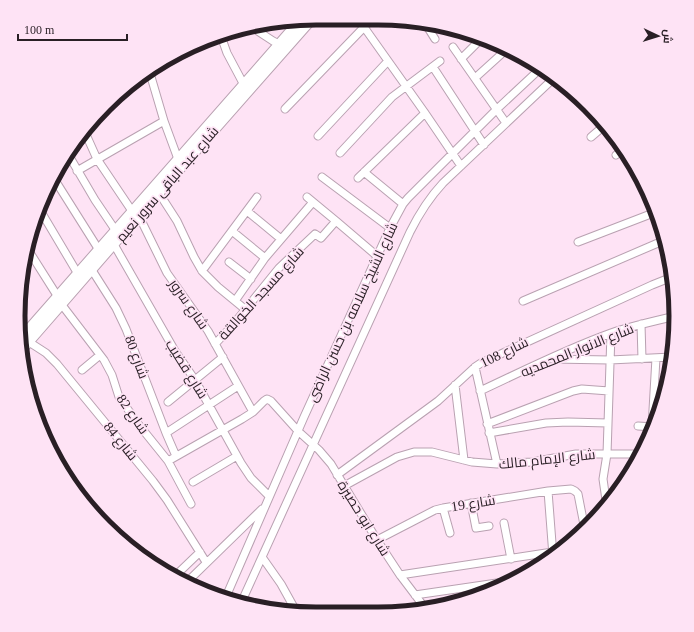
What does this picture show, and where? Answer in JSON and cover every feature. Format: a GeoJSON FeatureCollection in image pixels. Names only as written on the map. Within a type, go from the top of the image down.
{"type":"FeatureCollection","features":[{"type":"Feature","properties":{"kind":"street","name":"شارع عبد الباقى سرور نعيم"},"geometry":{"type":"LineString","coordinates":[[60,301],[78,274],[90,266],[98,250],[136,214],[178,159],[295,26]]}},
{"type":"Feature","properties":{"kind":"street","name":"شارع عبد الباقى سرور نعيم"},"geometry":{"type":"LineString","coordinates":[[156,189],[306,26]]}},
{"type":"Feature","properties":{"kind":"street"},"geometry":{"type":"LineString","coordinates":[[285,109],[364,27],[461,166]]}},
{"type":"Feature","properties":{"kind":"street"},"geometry":{"type":"LineString","coordinates":[[430,30],[436,39]]}},
{"type":"Feature","properties":{"kind":"street"},"geometry":{"type":"LineString","coordinates":[[258,31],[273,42],[279,44]]}},
{"type":"Feature","properties":{"kind":"street"},"geometry":{"type":"LineString","coordinates":[[222,40],[227,53],[244,84]]}},
{"type":"Feature","properties":{"kind":"street"},"geometry":{"type":"LineString","coordinates":[[462,59],[478,42]]}},
{"type":"Feature","properties":{"kind":"street"},"geometry":{"type":"LineString","coordinates":[[453,47],[506,123]]}},
{"type":"Feature","properties":{"kind":"street"},"geometry":{"type":"LineString","coordinates":[[475,78],[503,53]]}},
{"type":"Feature","properties":{"kind":"street"},"geometry":{"type":"LineString","coordinates":[[340,152],[392,97],[440,61]]}},
{"type":"Feature","properties":{"kind":"street"},"geometry":{"type":"LineString","coordinates":[[318,136],[388,62]]}},
{"type":"Feature","properties":{"kind":"street"},"geometry":{"type":"LineString","coordinates":[[432,67],[484,145]]}},
{"type":"Feature","properties":{"kind":"street","name":"شارع الشيخ سلامه بن حسن الراضى"},"geometry":{"type":"LineString","coordinates":[[227,593],[298,431],[390,228],[403,204],[475,130],[537,72]]}},
{"type":"Feature","properties":{"kind":"street"},"geometry":{"type":"LineString","coordinates":[[151,76],[164,121],[178,159]]}},
{"type":"Feature","properties":{"kind":"street","name":"شارع الشيخ سلامه بن حسن الراضى"},"geometry":{"type":"LineString","coordinates":[[243,598],[313,443],[422,209],[434,193],[461,166],[550,81]]}},
{"type":"Feature","properties":{"kind":"street"},"geometry":{"type":"LineString","coordinates":[[358,178],[425,113]]}},
{"type":"Feature","properties":{"kind":"street"},"geometry":{"type":"LineString","coordinates":[[77,171],[164,121]]}},
{"type":"Feature","properties":{"kind":"street"},"geometry":{"type":"LineString","coordinates":[[591,136],[601,128]]}},
{"type":"Feature","properties":{"kind":"street","name":"شارع سرور"},"geometry":{"type":"LineString","coordinates":[[87,136],[98,160],[136,214],[167,273],[200,319],[253,412]]}},
{"type":"Feature","properties":{"kind":"street","name":"شارع قضيب"},"geometry":{"type":"LineString","coordinates":[[71,159],[95,200],[113,237],[175,351],[195,380],[237,456],[251,478],[269,496]]}},
{"type":"Feature","properties":{"kind":"street"},"geometry":{"type":"LineString","coordinates":[[364,172],[403,204]]}},
{"type":"Feature","properties":{"kind":"street"},"geometry":{"type":"LineString","coordinates":[[322,177],[390,228]]}},
{"type":"Feature","properties":{"kind":"street"},"geometry":{"type":"LineString","coordinates":[[57,183],[98,250]]}},
{"type":"Feature","properties":{"kind":"street"},"geometry":{"type":"LineString","coordinates":[[156,189],[177,221],[202,271],[218,287],[246,310]]}},
{"type":"Feature","properties":{"kind":"street"},"geometry":{"type":"LineString","coordinates":[[202,271],[257,197]]}},
{"type":"Feature","properties":{"kind":"street"},"geometry":{"type":"LineString","coordinates":[[235,301],[265,258],[310,200],[378,256]]}},
{"type":"Feature","properties":{"kind":"street"},"geometry":{"type":"LineString","coordinates":[[247,210],[281,238]]}},
{"type":"Feature","properties":{"kind":"street","name":"شارع عبد الباقى سرور نعيم"},"geometry":{"type":"LineString","coordinates":[[26,339],[90,266],[113,237],[136,214]]}},
{"type":"Feature","properties":{"kind":"street"},"geometry":{"type":"LineString","coordinates":[[578,242],[651,214]]}},
{"type":"Feature","properties":{"kind":"street"},"geometry":{"type":"LineString","coordinates":[[43,215],[78,274]]}},
{"type":"Feature","properties":{"kind":"street","name":"شارع مسجد الخوالقة"},"geometry":{"type":"LineString","coordinates":[[215,344],[246,310],[285,262],[315,234],[322,238],[336,221]]}},
{"type":"Feature","properties":{"kind":"street"},"geometry":{"type":"LineString","coordinates":[[232,231],[265,258]]}},
{"type":"Feature","properties":{"kind":"street"},"geometry":{"type":"LineString","coordinates":[[523,302],[659,242]]}},
{"type":"Feature","properties":{"kind":"street","name":"شارع 82"},"geometry":{"type":"LineString","coordinates":[[32,256],[60,301],[100,355],[108,368],[122,402],[168,461],[191,504]]}},
{"type":"Feature","properties":{"kind":"street"},"geometry":{"type":"LineString","coordinates":[[229,262],[251,279]]}},
{"type":"Feature","properties":{"kind":"street","name":"شارع 80"},"geometry":{"type":"LineString","coordinates":[[90,266],[116,308],[126,329],[176,456]]}},
{"type":"Feature","properties":{"kind":"street","name":"شارع 108"},"geometry":{"type":"LineString","coordinates":[[337,475],[438,401],[475,367],[513,347],[667,280]]}},
{"type":"Feature","properties":{"kind":"street","name":"شارع الانوار المحمديه"},"geometry":{"type":"LineString","coordinates":[[480,391],[548,359],[610,333],[669,318]]}},
{"type":"Feature","properties":{"kind":"street"},"geometry":{"type":"LineString","coordinates":[[641,324],[642,359]]}},
{"type":"Feature","properties":{"kind":"street"},"geometry":{"type":"LineString","coordinates":[[606,497],[603,479],[607,454],[610,333]]}},
{"type":"Feature","properties":{"kind":"street","name":"شارع 84"},"geometry":{"type":"LineString","coordinates":[[26,342],[41,349],[57,364],[153,481],[206,562]]}},
{"type":"Feature","properties":{"kind":"street"},"geometry":{"type":"LineString","coordinates":[[82,370],[100,355]]}},
{"type":"Feature","properties":{"kind":"street"},"geometry":{"type":"LineString","coordinates":[[548,359],[610,360],[666,357]]}},
{"type":"Feature","properties":{"kind":"street"},"geometry":{"type":"LineString","coordinates":[[168,402],[223,358]]}},
{"type":"Feature","properties":{"kind":"street"},"geometry":{"type":"LineString","coordinates":[[654,411],[656,358]]}},
{"type":"Feature","properties":{"kind":"street"},"geometry":{"type":"LineString","coordinates":[[475,367],[497,464]]}},
{"type":"Feature","properties":{"kind":"street"},"geometry":{"type":"LineString","coordinates":[[455,385],[464,460]]}},
{"type":"Feature","properties":{"kind":"street"},"geometry":{"type":"LineString","coordinates":[[166,433],[238,386]]}},
{"type":"Feature","properties":{"kind":"street"},"geometry":{"type":"LineString","coordinates":[[487,424],[572,390],[609,391]]}},
{"type":"Feature","properties":{"kind":"street","name":"شارع ابو حصيرة"},"geometry":{"type":"LineString","coordinates":[[253,412],[264,401],[269,400],[298,431],[313,443],[324,455],[377,540],[400,575],[422,604]]}},
{"type":"Feature","properties":{"kind":"street"},"geometry":{"type":"LineString","coordinates":[[168,461],[253,412]]}},
{"type":"Feature","properties":{"kind":"street"},"geometry":{"type":"LineString","coordinates":[[489,433],[546,423],[608,423]]}},
{"type":"Feature","properties":{"kind":"street"},"geometry":{"type":"LineString","coordinates":[[638,426],[647,427]]}},
{"type":"Feature","properties":{"kind":"street","name":"شارع الإمام مالك"},"geometry":{"type":"LineString","coordinates":[[344,486],[408,452],[426,451],[464,460],[497,464],[526,462],[576,454],[634,454]]}},
{"type":"Feature","properties":{"kind":"street"},"geometry":{"type":"LineString","coordinates":[[193,482],[237,456]]}},
{"type":"Feature","properties":{"kind":"street","name":"شارع 19"},"geometry":{"type":"LineString","coordinates":[[377,540],[436,510],[443,508],[548,491],[571,489],[575,491],[579,498],[584,522]]}},
{"type":"Feature","properties":{"kind":"street"},"geometry":{"type":"LineString","coordinates":[[548,491],[554,547]]}},
{"type":"Feature","properties":{"kind":"street"},"geometry":{"type":"LineString","coordinates":[[471,503],[476,528],[489,526]]}},
{"type":"Feature","properties":{"kind":"street"},"geometry":{"type":"LineString","coordinates":[[190,578],[265,506]]}},
{"type":"Feature","properties":{"kind":"street"},"geometry":{"type":"LineString","coordinates":[[443,508],[450,533]]}},
{"type":"Feature","properties":{"kind":"street"},"geometry":{"type":"LineString","coordinates":[[504,523],[511,559]]}},
{"type":"Feature","properties":{"kind":"street"},"geometry":{"type":"LineString","coordinates":[[179,573],[200,552]]}},
{"type":"Feature","properties":{"kind":"street"},"geometry":{"type":"LineString","coordinates":[[400,575],[545,554]]}},
{"type":"Feature","properties":{"kind":"street"},"geometry":{"type":"LineString","coordinates":[[262,556],[281,584],[293,606]]}},
{"type":"Feature","properties":{"kind":"street"},"geometry":{"type":"LineString","coordinates":[[415,595],[492,584]]}}]}
